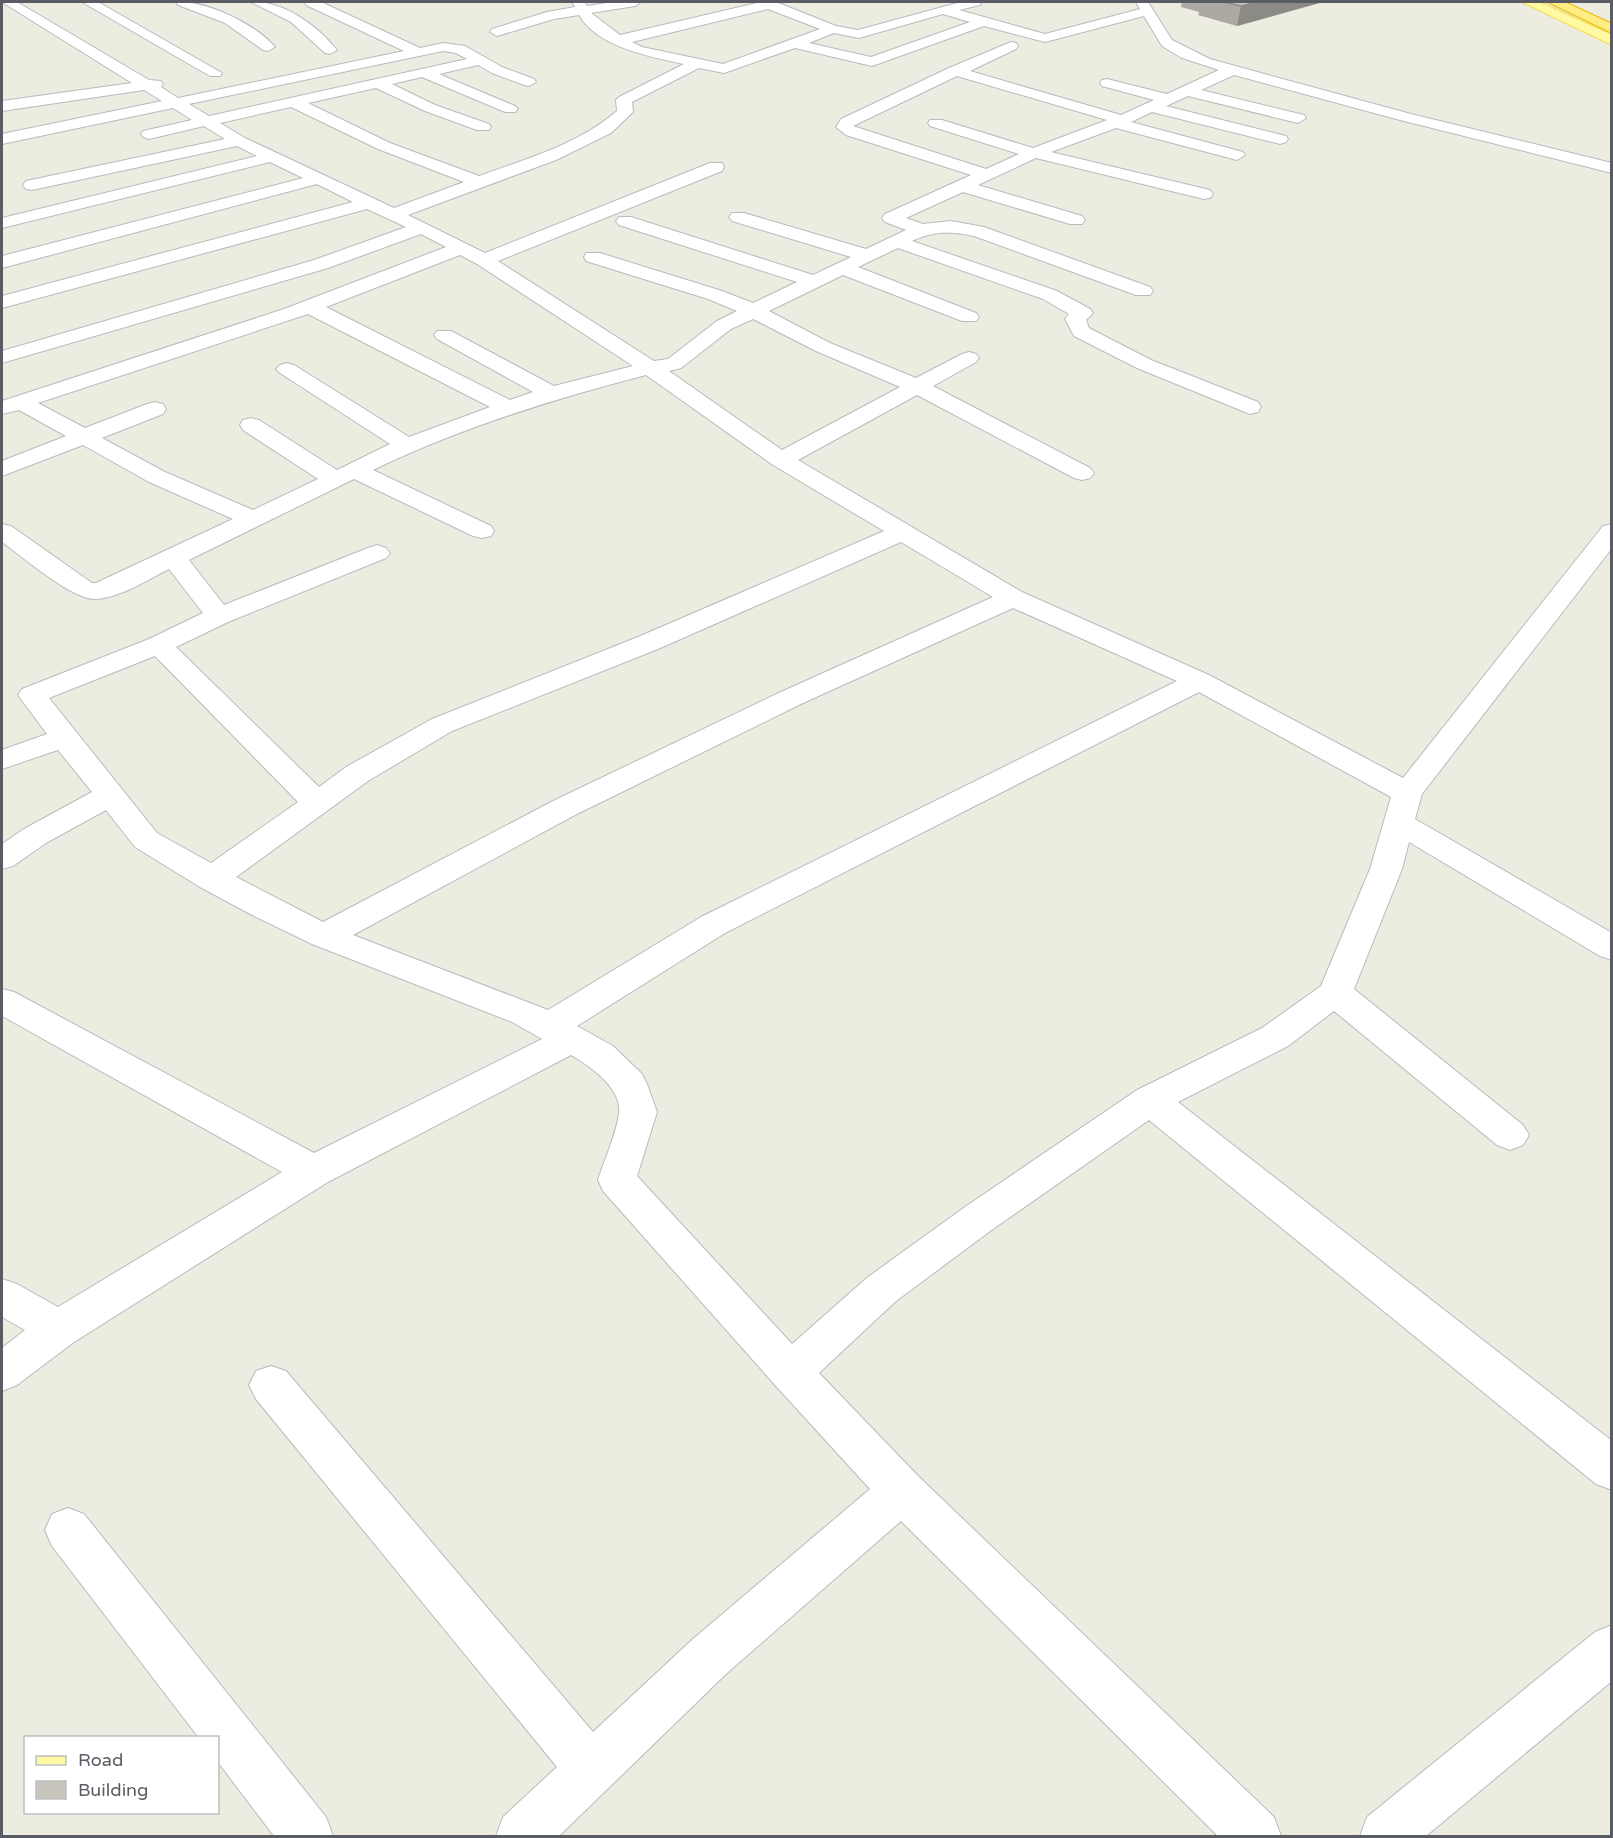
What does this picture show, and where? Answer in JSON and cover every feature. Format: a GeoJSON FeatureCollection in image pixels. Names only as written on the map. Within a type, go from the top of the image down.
{"type":"FeatureCollection","features":[{"type":"Feature","properties":{"kind":"highway"},"geometry":{"type":"LineString","coordinates":[[1556,2],[1611,28]]}},
{"type":"Feature","properties":{"kind":"main road"},"geometry":{"type":"LineString","coordinates":[[1529,2],[1611,41]]}},
{"type":"Feature","properties":{"kind":"street"},"geometry":{"type":"LineString","coordinates":[[9,2],[164,89],[239,141],[394,214],[484,260],[650,368],[781,460],[1013,598],[1199,681],[1403,808],[1611,948]]}},
{"type":"Feature","properties":{"kind":"street"},"geometry":{"type":"LineString","coordinates":[[89,2],[220,72],[189,78]]}},
{"type":"Feature","properties":{"kind":"street"},"geometry":{"type":"LineString","coordinates":[[183,2],[230,20],[268,47]]}},
{"type":"Feature","properties":{"kind":"street"},"geometry":{"type":"LineString","coordinates":[[258,2],[296,19],[335,49],[309,55]]}},
{"type":"Feature","properties":{"kind":"street"},"geometry":{"type":"LineString","coordinates":[[313,2],[418,52]]}},
{"type":"Feature","properties":{"kind":"street"},"geometry":{"type":"LineString","coordinates":[[497,32],[580,5],[635,2]]}},
{"type":"Feature","properties":{"kind":"street"},"geometry":{"type":"LineString","coordinates":[[915,2],[1045,38],[1145,6],[1167,43],[1205,62],[1611,168]]}},
{"type":"Feature","properties":{"kind":"street"},"geometry":{"type":"LineString","coordinates":[[617,40],[656,33],[767,3],[833,29],[860,34],[975,2]]}},
{"type":"Feature","properties":{"kind":"street"},"geometry":{"type":"LineString","coordinates":[[679,12],[725,3]]}},
{"type":"Feature","properties":{"kind":"street"},"geometry":{"type":"LineString","coordinates":[[580,5],[588,19],[599,28],[638,50],[724,69],[833,29]]}},
{"type":"Feature","properties":{"kind":"street"},"geometry":{"type":"LineString","coordinates":[[791,26],[812,20]]}},
{"type":"Feature","properties":{"kind":"street"},"geometry":{"type":"LineString","coordinates":[[792,43],[872,62],[982,22]]}},
{"type":"Feature","properties":{"kind":"street"},"geometry":{"type":"LineString","coordinates":[[599,28],[622,24]]}},
{"type":"Feature","properties":{"kind":"street"},"geometry":{"type":"LineString","coordinates":[[360,45],[391,39]]}},
{"type":"Feature","properties":{"kind":"street"},"geometry":{"type":"LineString","coordinates":[[988,175],[852,132],[844,127],[847,122],[1011,46]]}},
{"type":"Feature","properties":{"kind":"street"},"geometry":{"type":"LineString","coordinates":[[2,106],[164,89],[453,47],[497,70],[529,82]]}},
{"type":"Feature","properties":{"kind":"street"},"geometry":{"type":"LineString","coordinates":[[759,55],[792,63]]}},
{"type":"Feature","properties":{"kind":"street"},"geometry":{"type":"LineString","coordinates":[[149,134],[480,60]]}},
{"type":"Feature","properties":{"kind":"street"},"geometry":{"type":"LineString","coordinates":[[497,70],[522,63]]}},
{"type":"Feature","properties":{"kind":"street"},"geometry":{"type":"LineString","coordinates":[[394,214],[527,165],[605,130],[625,112],[624,100],[698,63]]}},
{"type":"Feature","properties":{"kind":"street"},"geometry":{"type":"LineString","coordinates":[[921,230],[891,218],[1034,153],[1119,121],[1232,70]]}},
{"type":"Feature","properties":{"kind":"street"},"geometry":{"type":"LineString","coordinates":[[954,71],[1028,91],[1119,121],[1237,155]]}},
{"type":"Feature","properties":{"kind":"street"},"geometry":{"type":"LineString","coordinates":[[425,73],[510,109]]}},
{"type":"Feature","properties":{"kind":"street"},"geometry":{"type":"LineString","coordinates":[[1107,83],[1159,103],[1280,139]]}},
{"type":"Feature","properties":{"kind":"street"},"geometry":{"type":"LineString","coordinates":[[380,84],[430,108],[483,127]]}},
{"type":"Feature","properties":{"kind":"street"},"geometry":{"type":"LineString","coordinates":[[891,85],[914,90]]}},
{"type":"Feature","properties":{"kind":"street"},"geometry":{"type":"LineString","coordinates":[[2,139],[164,89]]}},
{"type":"Feature","properties":{"kind":"street"},"geometry":{"type":"LineString","coordinates":[[1187,91],[1298,118]]}},
{"type":"Feature","properties":{"kind":"street"},"geometry":{"type":"LineString","coordinates":[[293,102],[384,146],[481,183]]}},
{"type":"Feature","properties":{"kind":"street"},"geometry":{"type":"LineString","coordinates":[[936,123],[1034,153],[1204,194]]}},
{"type":"Feature","properties":{"kind":"street"},"geometry":{"type":"LineString","coordinates":[[32,185],[239,141]]}},
{"type":"Feature","properties":{"kind":"street"},"geometry":{"type":"LineString","coordinates":[[509,156],[527,165]]}},
{"type":"Feature","properties":{"kind":"street"},"geometry":{"type":"LineString","coordinates":[[2,223],[271,157]]}},
{"type":"Feature","properties":{"kind":"street"},"geometry":{"type":"LineString","coordinates":[[484,260],[716,166]]}},
{"type":"Feature","properties":{"kind":"street"},"geometry":{"type":"LineString","coordinates":[[2,262],[316,179]]}},
{"type":"Feature","properties":{"kind":"street"},"geometry":{"type":"LineString","coordinates":[[963,186],[1076,220]]}},
{"type":"Feature","properties":{"kind":"street"},"geometry":{"type":"LineString","coordinates":[[2,302],[368,203]]}},
{"type":"Feature","properties":{"kind":"street"},"geometry":{"type":"LineString","coordinates":[[738,217],[868,256]]}},
{"type":"Feature","properties":{"kind":"street"},"geometry":{"type":"LineString","coordinates":[[625,221],[814,282]]}},
{"type":"Feature","properties":{"kind":"street"},"geometry":{"type":"LineString","coordinates":[[2,531],[85,590],[96,591],[110,588],[407,445],[551,393],[674,364],[724,325],[921,230],[951,226],[978,231],[1143,291]]}},
{"type":"Feature","properties":{"kind":"street"},"geometry":{"type":"LineString","coordinates":[[2,357],[321,264],[422,228]]}},
{"type":"Feature","properties":{"kind":"street"},"geometry":{"type":"LineString","coordinates":[[897,242],[1069,304],[1083,313],[1076,319],[1081,332],[1144,364],[1250,407]]}},
{"type":"Feature","properties":{"kind":"street"},"geometry":{"type":"LineString","coordinates":[[10,405],[408,272],[460,248]]}},
{"type":"Feature","properties":{"kind":"street"},"geometry":{"type":"LineString","coordinates":[[593,257],[715,295],[754,311],[823,347],[918,387],[1083,473]]}},
{"type":"Feature","properties":{"kind":"street"},"geometry":{"type":"LineString","coordinates":[[843,268],[969,317]]}},
{"type":"Feature","properties":{"kind":"street"},"geometry":{"type":"LineString","coordinates":[[308,306],[508,408]]}},
{"type":"Feature","properties":{"kind":"street"},"geometry":{"type":"LineString","coordinates":[[444,335],[551,393]]}},
{"type":"Feature","properties":{"kind":"street"},"geometry":{"type":"LineString","coordinates":[[781,460],[969,358]]}},
{"type":"Feature","properties":{"kind":"street"},"geometry":{"type":"LineString","coordinates":[[287,369],[407,445]]}},
{"type":"Feature","properties":{"kind":"street"},"geometry":{"type":"LineString","coordinates":[[10,405],[82,436],[157,477],[254,519]]}},
{"type":"Feature","properties":{"kind":"street"},"geometry":{"type":"LineString","coordinates":[[2,469],[155,409]]}},
{"type":"Feature","properties":{"kind":"street"},"geometry":{"type":"LineString","coordinates":[[251,425],[344,475],[482,531]]}},
{"type":"Feature","properties":{"kind":"street"},"geometry":{"type":"LineString","coordinates":[[790,1372],[882,1288],[1150,1100],[1275,1037],[1335,993],[1386,869],[1403,808],[1611,531]]}},
{"type":"Feature","properties":{"kind":"street"},"geometry":{"type":"LineString","coordinates":[[211,879],[357,774],[442,725],[648,643],[903,532]]}},
{"type":"Feature","properties":{"kind":"street"},"geometry":{"type":"LineString","coordinates":[[377,553],[219,616],[159,645],[32,695],[146,840],[211,879],[324,936],[524,1013],[600,1055],[629,1084],[639,1112],[617,1180],[790,1372],[902,1491],[1255,1836]]}},
{"type":"Feature","properties":{"kind":"street"},"geometry":{"type":"LineString","coordinates":[[174,558],[219,616]]}},
{"type":"Feature","properties":{"kind":"street"},"geometry":{"type":"LineString","coordinates":[[324,936],[574,803],[793,697],[1013,598]]}},
{"type":"Feature","properties":{"kind":"street"},"geometry":{"type":"LineString","coordinates":[[159,645],[317,803]]}},
{"type":"Feature","properties":{"kind":"street"},"geometry":{"type":"LineString","coordinates":[[2,1372],[59,1329],[314,1171],[560,1033],[713,925],[1199,681]]}},
{"type":"Feature","properties":{"kind":"street"},"geometry":{"type":"LineString","coordinates":[[2,760],[64,738]]}},
{"type":"Feature","properties":{"kind":"street"},"geometry":{"type":"LineString","coordinates":[[2,859],[35,836],[110,795]]}},
{"type":"Feature","properties":{"kind":"street"},"geometry":{"type":"LineString","coordinates":[[1335,993],[1510,1136]]}},
{"type":"Feature","properties":{"kind":"street"},"geometry":{"type":"LineString","coordinates":[[2,1000],[314,1171]]}},
{"type":"Feature","properties":{"kind":"street"},"geometry":{"type":"LineString","coordinates":[[1150,1100],[1611,1469]]}},
{"type":"Feature","properties":{"kind":"street"},"geometry":{"type":"LineString","coordinates":[[2,1296],[59,1329]]}},
{"type":"Feature","properties":{"kind":"street"},"geometry":{"type":"LineString","coordinates":[[271,1385],[591,1769]]}},
{"type":"Feature","properties":{"kind":"street"},"geometry":{"type":"LineString","coordinates":[[522,1836],[710,1656],[902,1491]]}},
{"type":"Feature","properties":{"kind":"street"},"geometry":{"type":"LineString","coordinates":[[68,1530],[307,1836]]}},
{"type":"Feature","properties":{"kind":"street"},"geometry":{"type":"LineString","coordinates":[[1386,1836],[1611,1648]]}},
{"type":"Feature","properties":{"kind":"building"},"geometry":{"type":"Polygon","coordinates":[[[1224,2],[1257,2],[1241,6],[1224,2]]]}}]}
